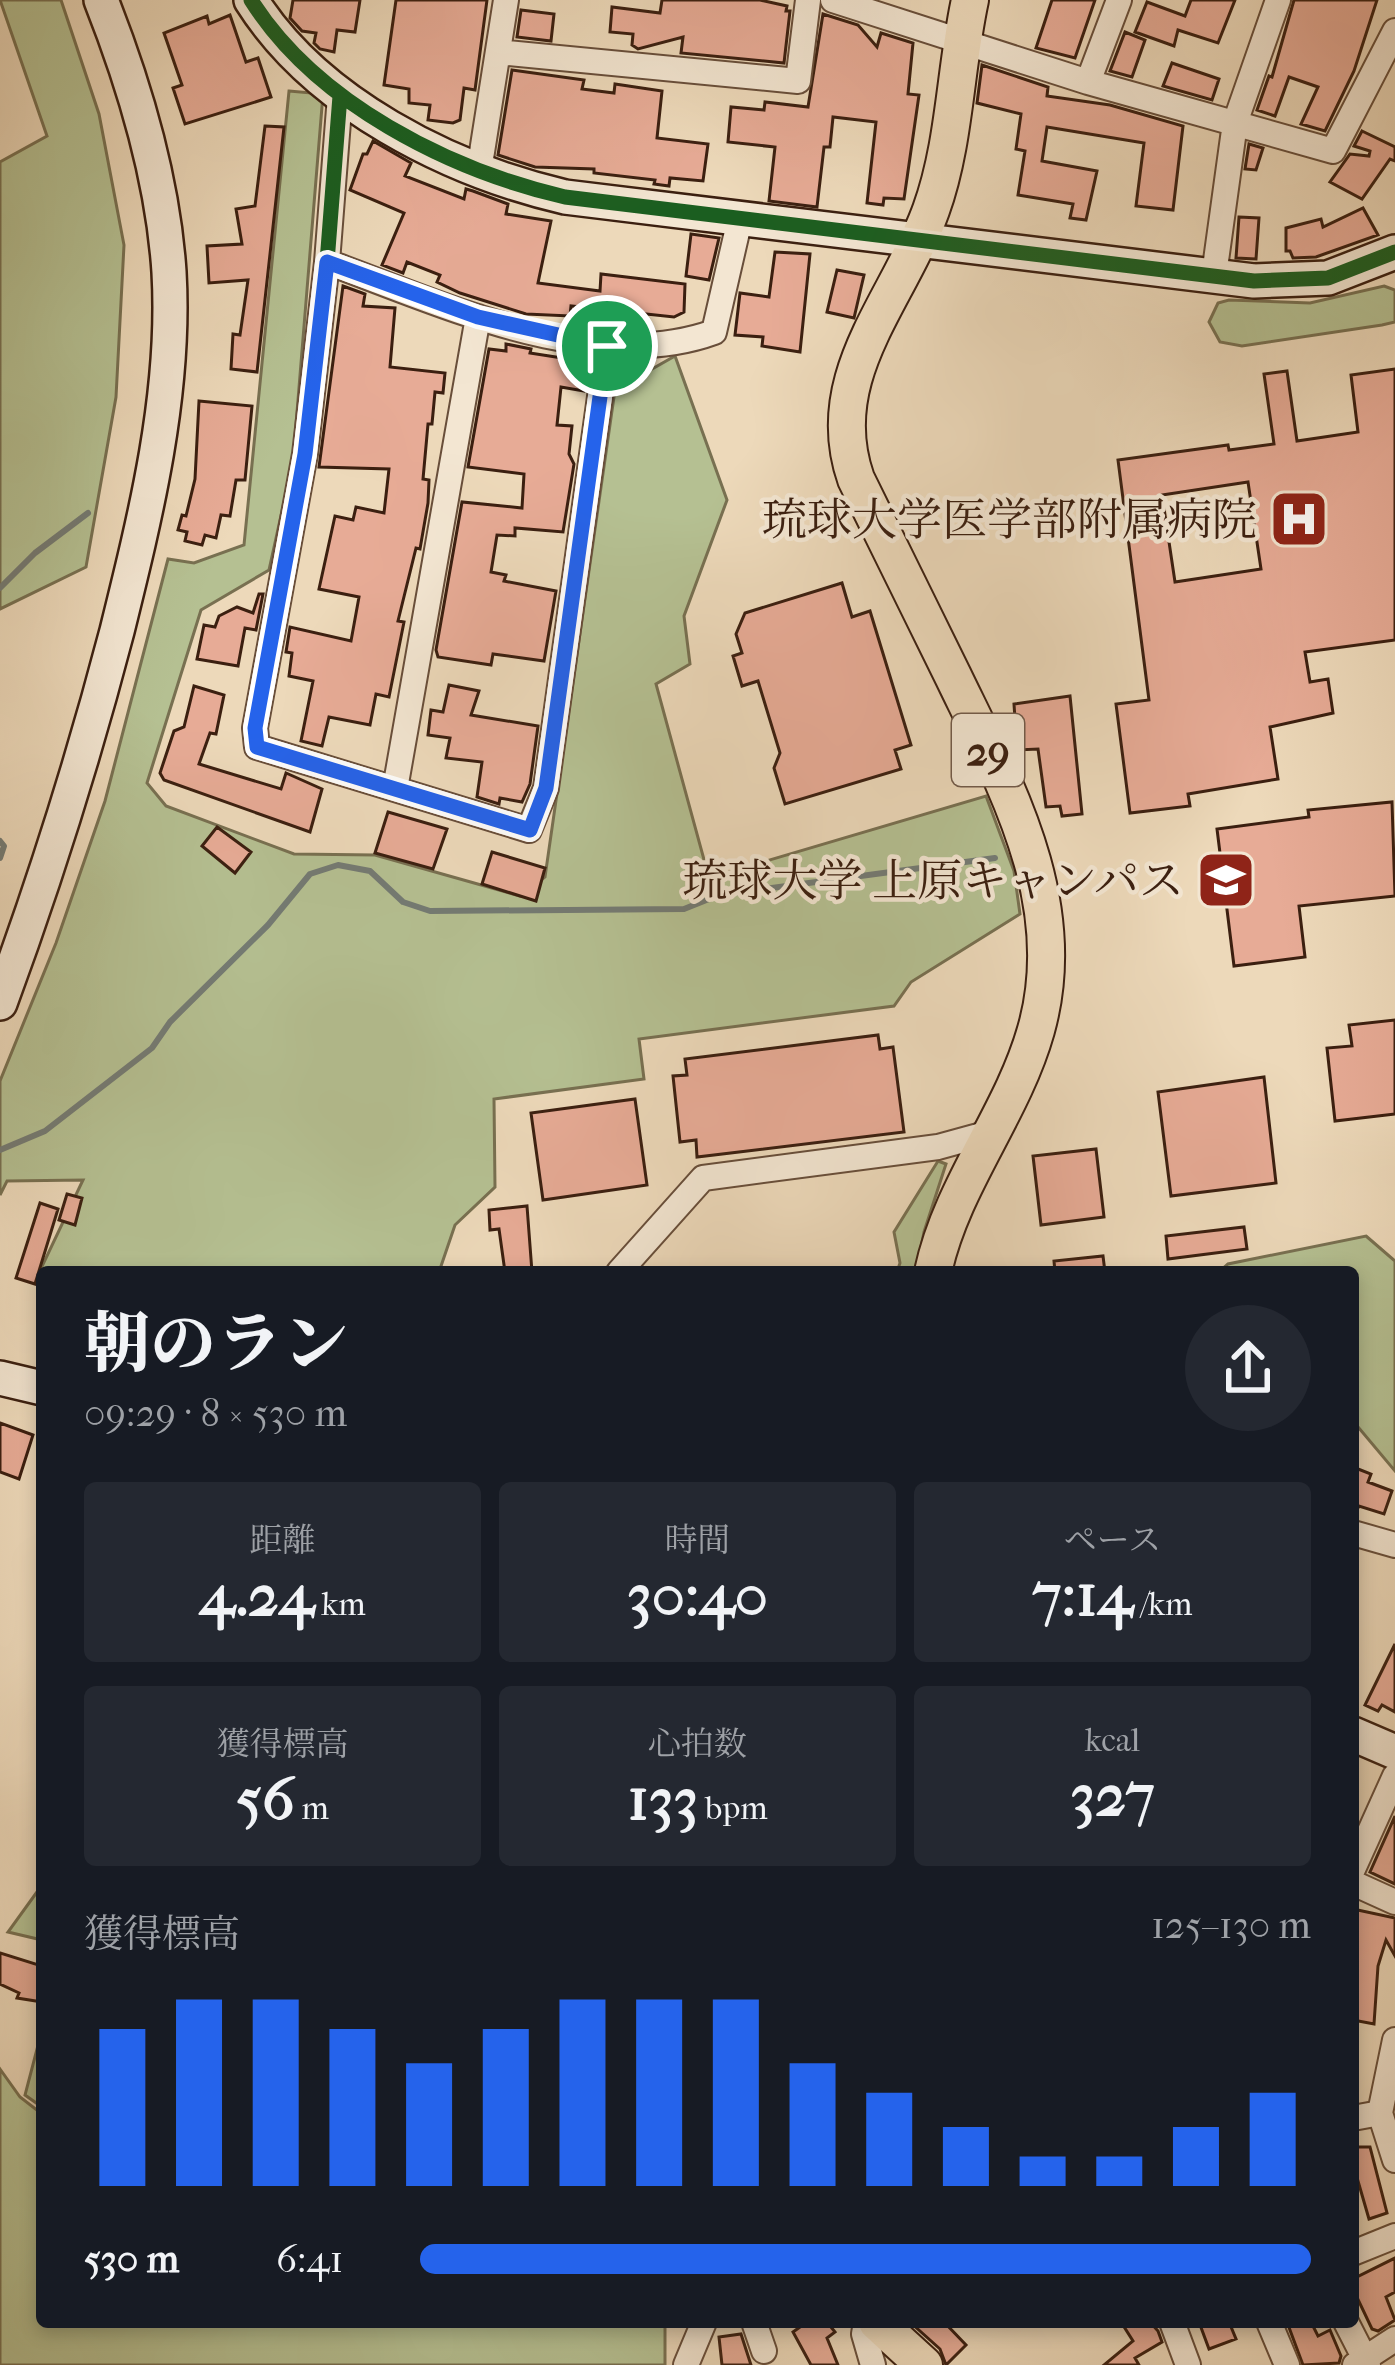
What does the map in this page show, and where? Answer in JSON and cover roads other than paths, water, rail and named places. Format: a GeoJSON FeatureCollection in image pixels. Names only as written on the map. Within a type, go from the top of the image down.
{"type":"FeatureCollection","features":[{"type":"Feature","properties":{"kind":"main road","name":"29"},"geometry":{"type":"LineString","coordinates":[[934,1266],[941,1235],[1016,1081],[1036,1029],[1046,965],[1038,879],[1031,847],[982,736],[856,479],[844,425],[856,366],[917,242],[939,182],[970,0]]}},
{"type":"Feature","properties":{"kind":"main road"},"geometry":{"type":"LineString","coordinates":[[884,2328],[924,2365]]}},
{"type":"Feature","properties":{"kind":"street"},"geometry":{"type":"LineString","coordinates":[[0,1004],[97,710],[136,554],[168,362],[170,286],[159,195],[146,138],[101,0]]}},
{"type":"Feature","properties":{"kind":"street"},"geometry":{"type":"LineString","coordinates":[[479,171],[506,0]]}},
{"type":"Feature","properties":{"kind":"street"},"geometry":{"type":"LineString","coordinates":[[498,52],[798,81],[808,0]]}},
{"type":"Feature","properties":{"kind":"street"},"geometry":{"type":"LineString","coordinates":[[833,0],[1088,82],[1334,151],[1395,31]]}},
{"type":"Feature","properties":{"kind":"street"},"geometry":{"type":"LineString","coordinates":[[1088,82],[1119,0]]}},
{"type":"Feature","properties":{"kind":"street"},"geometry":{"type":"LineString","coordinates":[[1214,275],[1235,124],[1278,0]]}},
{"type":"Feature","properties":{"kind":"street"},"geometry":{"type":"LineString","coordinates":[[261,6],[304,64],[340,96],[479,171],[565,197],[917,242],[1289,282],[1328,278],[1369,266],[1395,252]]}},
{"type":"Feature","properties":{"kind":"street"},"geometry":{"type":"LineString","coordinates":[[340,96],[305,454],[255,728],[257,747],[530,830],[546,788],[607,346]]}},
{"type":"Feature","properties":{"kind":"street"},"geometry":{"type":"LineString","coordinates":[[327,262],[478,317],[607,346],[692,340],[714,332],[740,219]]}},
{"type":"Feature","properties":{"kind":"street"},"geometry":{"type":"LineString","coordinates":[[395,789],[478,317]]}},
{"type":"Feature","properties":{"kind":"street"},"geometry":{"type":"LineString","coordinates":[[624,1266],[703,1178],[938,1147],[989,1133]]}},
{"type":"Feature","properties":{"kind":"street"},"geometry":{"type":"LineString","coordinates":[[0,1378],[36,1387]]}},
{"type":"Feature","properties":{"kind":"street"},"geometry":{"type":"LineString","coordinates":[[1359,1535],[1395,1545]]}},
{"type":"Feature","properties":{"kind":"street"},"geometry":{"type":"LineString","coordinates":[[1359,1737],[1395,1752]]}},
{"type":"Feature","properties":{"kind":"street"},"geometry":{"type":"LineString","coordinates":[[1359,1856],[1395,1776]]}},
{"type":"Feature","properties":{"kind":"street"},"geometry":{"type":"LineString","coordinates":[[1359,1886],[1395,1902]]}},
{"type":"Feature","properties":{"kind":"street"},"geometry":{"type":"LineString","coordinates":[[1395,2040],[1380,2113],[1395,2160]]}},
{"type":"Feature","properties":{"kind":"street"},"geometry":{"type":"LineString","coordinates":[[1359,2117],[1380,2113]]}},
{"type":"Feature","properties":{"kind":"street"},"geometry":{"type":"LineString","coordinates":[[1359,2251],[1395,2236]]}},
{"type":"Feature","properties":{"kind":"street"},"geometry":{"type":"LineString","coordinates":[[686,2365],[701,2328]]}},
{"type":"Feature","properties":{"kind":"street"},"geometry":{"type":"LineString","coordinates":[[756,2328],[764,2350]]}},
{"type":"Feature","properties":{"kind":"street"},"geometry":{"type":"LineString","coordinates":[[865,2328],[872,2365]]}},
{"type":"Feature","properties":{"kind":"street"},"geometry":{"type":"LineString","coordinates":[[1174,2328],[1187,2365]]}},
{"type":"Feature","properties":{"kind":"street"},"geometry":{"type":"LineString","coordinates":[[1271,2328],[1287,2365]]}},
{"type":"Feature","properties":{"kind":"street"},"geometry":{"type":"LineString","coordinates":[[1348,2328],[1363,2363],[1395,2338]]}},
{"type":"Feature","properties":{"kind":"waterway"},"geometry":{"type":"LineString","coordinates":[[0,588],[35,553],[88,513]]}},
{"type":"Feature","properties":{"kind":"waterway"},"geometry":{"type":"LineString","coordinates":[[0,841],[4,846],[0,858]]}},
{"type":"Feature","properties":{"kind":"waterway"},"geometry":{"type":"LineString","coordinates":[[0,1150],[45,1131],[152,1048],[170,1022],[268,925],[310,874],[338,865],[370,871],[403,902],[430,911],[684,909],[719,895],[995,858]]}},
{"type":"Feature","properties":{"kind":"place","name":"琉球大学医学部附属病院"},"geometry":{"type":"Point","coordinates":[1299,519]}},
{"type":"Feature","properties":{"kind":"place","name":"琉球大学 上原キャンパス"},"geometry":{"type":"Point","coordinates":[1226,880]}}]}
